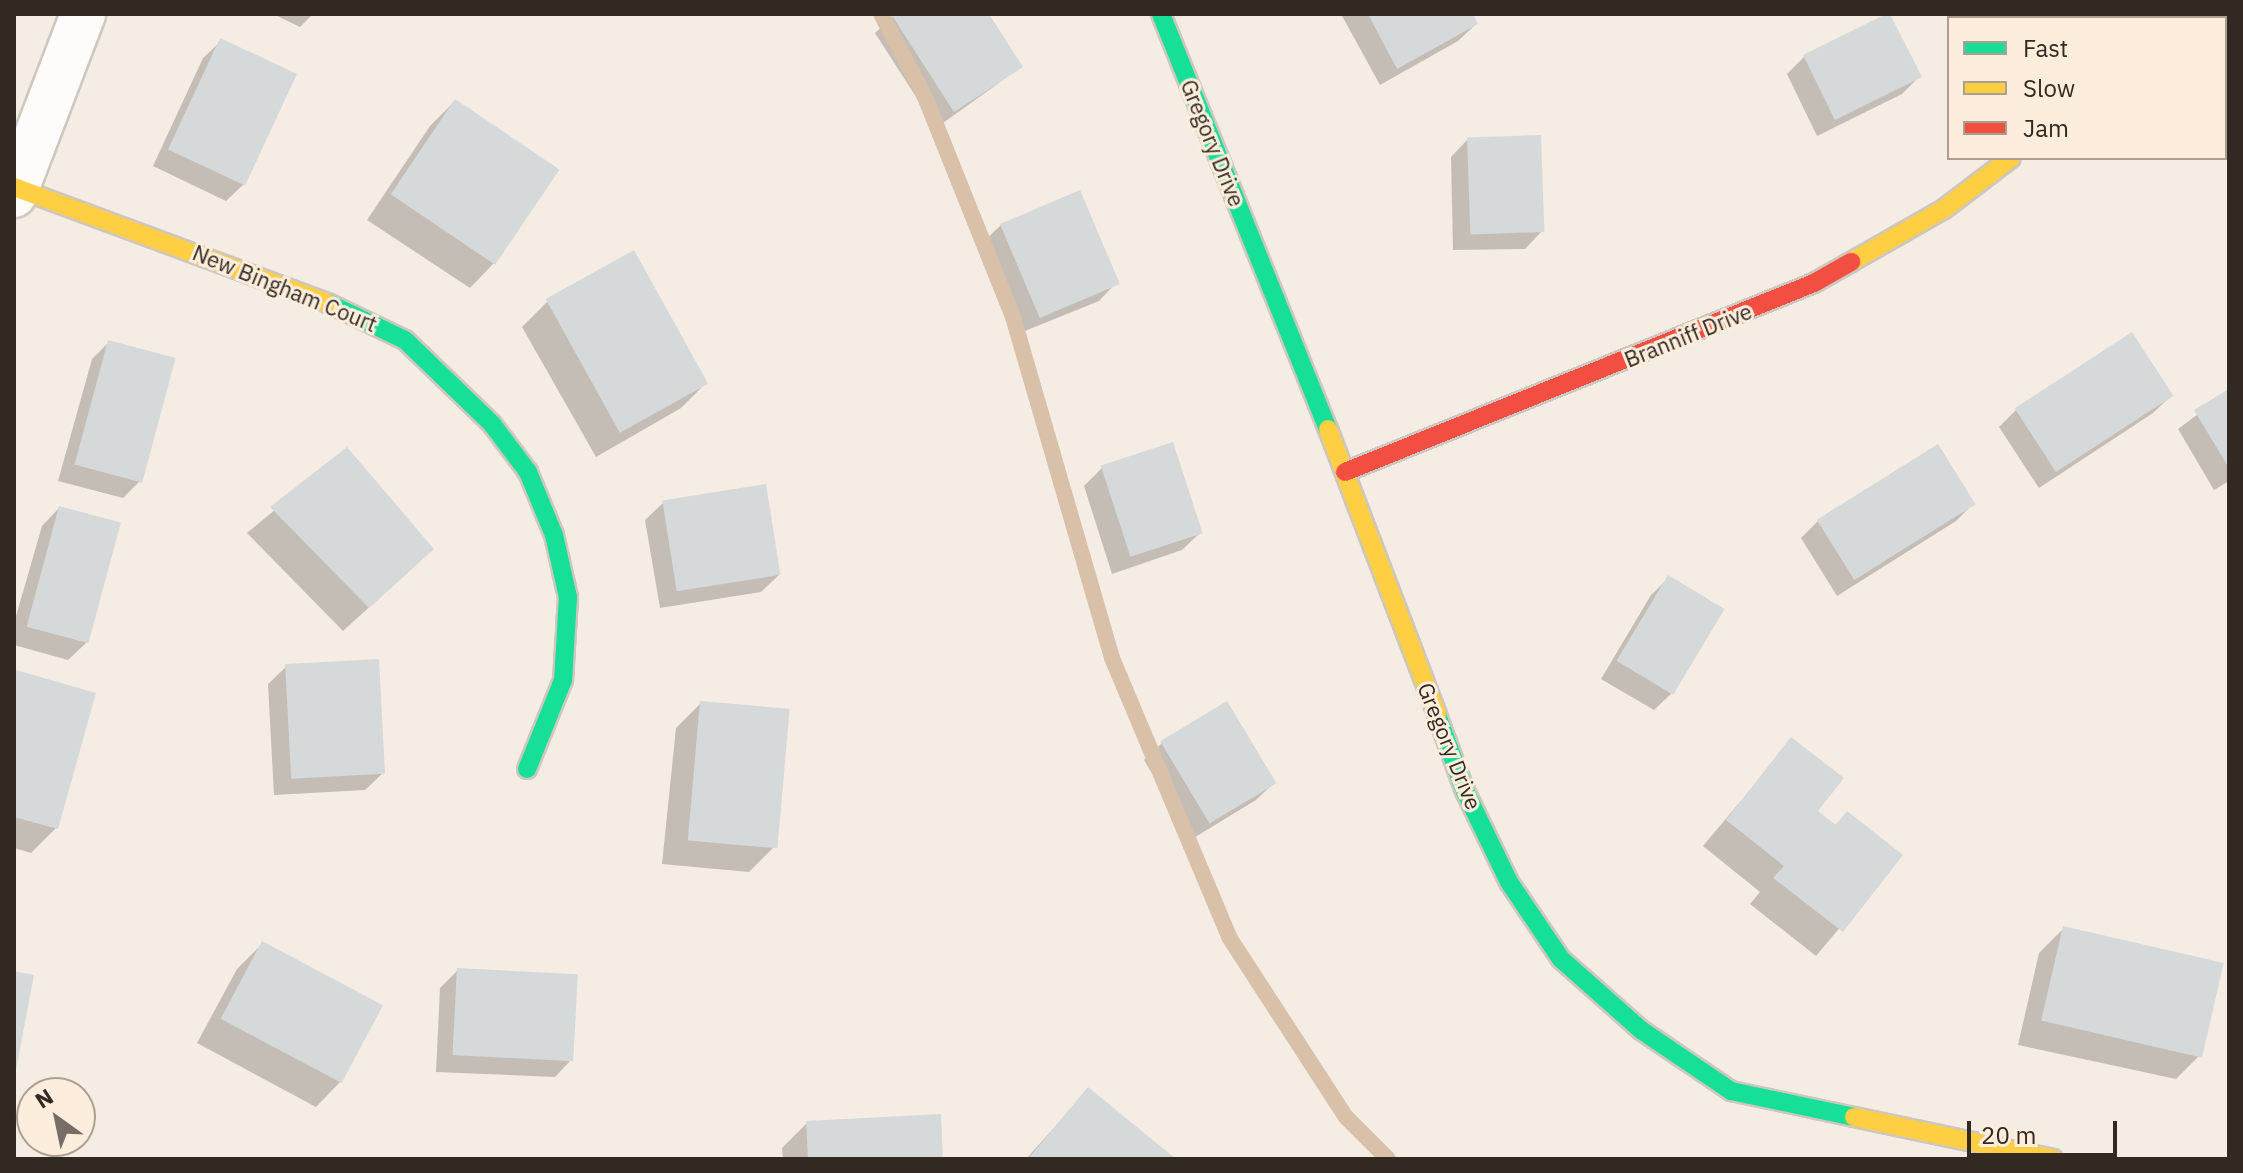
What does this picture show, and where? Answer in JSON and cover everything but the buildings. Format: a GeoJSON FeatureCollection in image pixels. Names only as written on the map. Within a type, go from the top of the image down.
{"type":"FeatureCollection","features":[{"type":"Feature","properties":{"kind":"street"},"geometry":{"type":"LineString","coordinates":[[15,190],[83,14]]}},
{"type":"Feature","properties":{"kind":"street","name":"Gregory Drive"},"geometry":{"type":"LineString","coordinates":[[1161,14],[1345,472],[1465,791],[1509,882],[1561,959],[1599,997],[1679,1059],[1731,1091],[2054,1159]]}},
{"type":"Feature","properties":{"kind":"street","name":"Branniff Drive"},"geometry":{"type":"LineString","coordinates":[[1345,472],[1814,283],[1944,209],[2008,160]]}},
{"type":"Feature","properties":{"kind":"street","name":"New Bingham Court"},"geometry":{"type":"LineString","coordinates":[[15,190],[307,292],[367,318],[415,349],[492,424],[528,472],[554,535],[568,597],[563,680],[527,769]]}},
{"type":"Feature","properties":{"kind":"waterway"},"geometry":{"type":"LineString","coordinates":[[881,14],[925,97],[1013,317],[1112,658],[1229,937],[1346,1117],[1388,1159]]}},
{"type":"Feature","properties":{"kind":"traffic: fast"},"geometry":{"type":"LineString","coordinates":[[1161,14],[1328,429]]}},
{"type":"Feature","properties":{"kind":"traffic: fast"},"geometry":{"type":"LineString","coordinates":[[328,303],[405,340],[492,424],[528,472],[554,535],[568,597],[563,680],[527,769]]}},
{"type":"Feature","properties":{"kind":"traffic: fast"},"geometry":{"type":"LineString","coordinates":[[1437,715],[1465,791],[1509,882],[1561,959],[1641,1030],[1731,1091],[1854,1117]]}},
{"type":"Feature","properties":{"kind":"traffic: slow"},"geometry":{"type":"LineString","coordinates":[[1851,262],[1944,209],[2008,160]]}},
{"type":"Feature","properties":{"kind":"traffic: slow"},"geometry":{"type":"LineString","coordinates":[[14,187],[328,303]]}},
{"type":"Feature","properties":{"kind":"traffic: slow"},"geometry":{"type":"LineString","coordinates":[[1328,429],[1437,715]]}},
{"type":"Feature","properties":{"kind":"traffic: slow"},"geometry":{"type":"LineString","coordinates":[[1854,1117],[2054,1159]]}},
{"type":"Feature","properties":{"kind":"traffic: jam"},"geometry":{"type":"LineString","coordinates":[[1345,472],[1814,283],[1851,262]]}}]}
